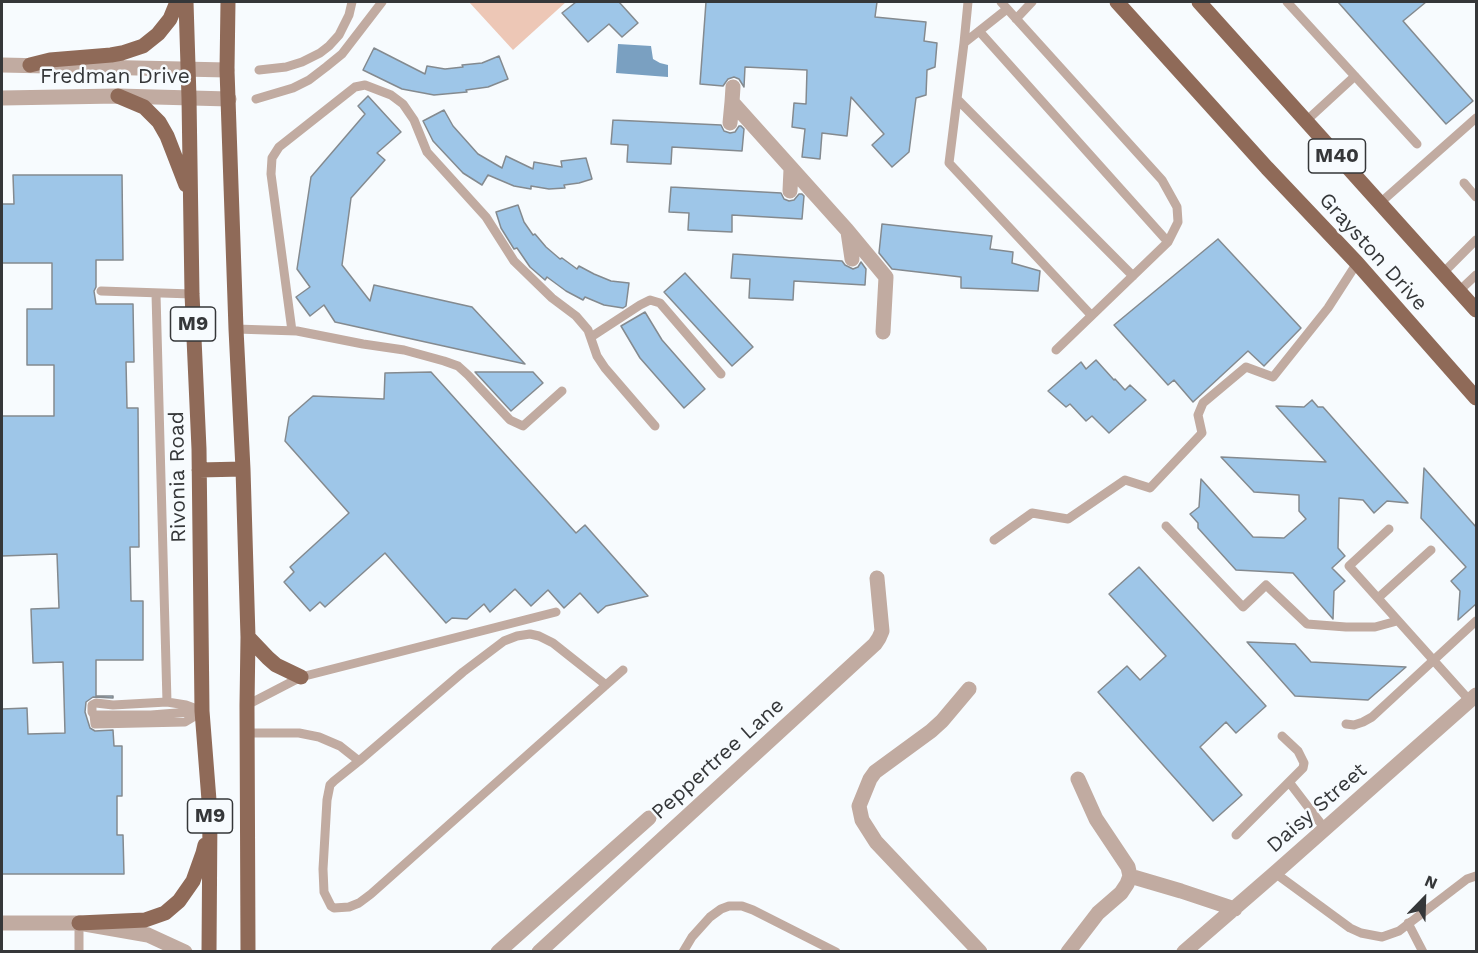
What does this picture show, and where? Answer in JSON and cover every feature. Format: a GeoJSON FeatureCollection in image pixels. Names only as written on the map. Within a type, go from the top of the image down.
{"type":"FeatureCollection","features":[{"type":"Feature","properties":{"kind":"main road"},"geometry":{"type":"LineString","coordinates":[[30,65],[50,60],[111,55],[143,46],[158,34],[170,19],[177,2]]}},
{"type":"Feature","properties":{"kind":"main road","name":"Rivonia Road"},"geometry":{"type":"LineString","coordinates":[[186,2],[192,294],[199,470],[202,711],[210,813],[209,951]]}},
{"type":"Feature","properties":{"kind":"main road","name":"M9"},"geometry":{"type":"LineString","coordinates":[[228,2],[227,70],[248,637],[248,951]]}},
{"type":"Feature","properties":{"kind":"main road","name":"Grayston Drive"},"geometry":{"type":"LineString","coordinates":[[1117,2],[1267,168],[1357,263],[1476,398]]}},
{"type":"Feature","properties":{"kind":"main road","name":"Grayston Drive"},"geometry":{"type":"LineString","coordinates":[[1198,2],[1476,310]]}},
{"type":"Feature","properties":{"kind":"main road"},"geometry":{"type":"LineString","coordinates":[[118,96],[144,107],[159,122],[176,156],[191,199]]}},
{"type":"Feature","properties":{"kind":"main road"},"geometry":{"type":"LineString","coordinates":[[199,470],[243,469]]}},
{"type":"Feature","properties":{"kind":"main road"},"geometry":{"type":"LineString","coordinates":[[248,637],[276,665],[301,677]]}},
{"type":"Feature","properties":{"kind":"main road"},"geometry":{"type":"LineString","coordinates":[[79,923],[145,920],[174,907],[189,887],[204,853],[210,813]]}},
{"type":"Feature","properties":{"kind":"street","name":"Fredman Drive"},"geometry":{"type":"LineString","coordinates":[[2,64],[227,70]]}},
{"type":"Feature","properties":{"kind":"street"},"geometry":{"type":"LineString","coordinates":[[730,123],[732,95],[791,169],[886,277],[883,332]]}},
{"type":"Feature","properties":{"kind":"street","name":"Fredman Drive"},"geometry":{"type":"LineString","coordinates":[[2,98],[118,96],[229,99]]}},
{"type":"Feature","properties":{"kind":"street"},"geometry":{"type":"LineString","coordinates":[[790,190],[791,169]]}},
{"type":"Feature","properties":{"kind":"street"},"geometry":{"type":"LineString","coordinates":[[847,230],[852,259]]}},
{"type":"Feature","properties":{"kind":"street","name":"Peppertree Lane"},"geometry":{"type":"LineString","coordinates":[[539,951],[875,644],[882,631],[877,578]]}},
{"type":"Feature","properties":{"kind":"street"},"geometry":{"type":"LineString","coordinates":[[969,689],[942,721],[875,772],[859,806],[862,820],[876,842],[981,951]]}},
{"type":"Feature","properties":{"kind":"street","name":"Daisy Street"},"geometry":{"type":"LineString","coordinates":[[1187,950],[1473,698]]}},
{"type":"Feature","properties":{"kind":"street"},"geometry":{"type":"LineString","coordinates":[[1068,951],[1098,913],[1121,893],[1130,876],[1128,867],[1096,819],[1078,779]]}},
{"type":"Feature","properties":{"kind":"street"},"geometry":{"type":"LineString","coordinates":[[498,951],[649,818]]}},
{"type":"Feature","properties":{"kind":"street"},"geometry":{"type":"LineString","coordinates":[[1130,876],[1235,909]]}},
{"type":"Feature","properties":{"kind":"street"},"geometry":{"type":"LineString","coordinates":[[2,923],[79,923],[148,935],[185,951]]}},
{"type":"Feature","properties":{"kind":"lane"},"geometry":{"type":"LineString","coordinates":[[259,70],[302,63],[320,53],[339,35],[349,15],[352,2]]}},
{"type":"Feature","properties":{"kind":"lane"},"geometry":{"type":"LineString","coordinates":[[256,99],[293,88],[309,80],[326,67],[342,54],[382,2]]}},
{"type":"Feature","properties":{"kind":"lane"},"geometry":{"type":"LineString","coordinates":[[968,2],[949,163],[1091,315]]}},
{"type":"Feature","properties":{"kind":"lane"},"geometry":{"type":"LineString","coordinates":[[1016,19],[1032,2]]}},
{"type":"Feature","properties":{"kind":"lane"},"geometry":{"type":"LineString","coordinates":[[1287,2],[1418,144]]}},
{"type":"Feature","properties":{"kind":"lane"},"geometry":{"type":"LineString","coordinates":[[964,44],[1004,5],[1162,180],[1177,207],[1178,222],[1168,242],[1056,350]]}},
{"type":"Feature","properties":{"kind":"lane"},"geometry":{"type":"LineString","coordinates":[[979,31],[1168,242]]}},
{"type":"Feature","properties":{"kind":"lane"},"geometry":{"type":"LineString","coordinates":[[1306,121],[1355,76]]}},
{"type":"Feature","properties":{"kind":"lane"},"geometry":{"type":"LineString","coordinates":[[292,331],[272,174],[272,158],[279,147],[338,100],[355,87],[365,85],[391,95],[403,104],[414,120],[428,152],[486,217],[514,261],[552,298],[576,316],[588,330],[597,356],[605,368],[655,426]]}},
{"type":"Feature","properties":{"kind":"lane"},"geometry":{"type":"LineString","coordinates":[[957,99],[1133,276]]}},
{"type":"Feature","properties":{"kind":"lane"},"geometry":{"type":"LineString","coordinates":[[1380,203],[1476,118]]}},
{"type":"Feature","properties":{"kind":"lane"},"geometry":{"type":"LineString","coordinates":[[1464,183],[1476,198]]}},
{"type":"Feature","properties":{"kind":"lane"},"geometry":{"type":"LineString","coordinates":[[1443,273],[1476,240]]}},
{"type":"Feature","properties":{"kind":"lane"},"geometry":{"type":"LineString","coordinates":[[994,540],[1032,513],[1068,519],[1125,480],[1150,488],[1202,433],[1198,415],[1203,403],[1246,367],[1273,377],[1328,308],[1357,263]]}},
{"type":"Feature","properties":{"kind":"lane"},"geometry":{"type":"LineString","coordinates":[[1459,291],[1476,275]]}},
{"type":"Feature","properties":{"kind":"lane"},"geometry":{"type":"LineString","coordinates":[[101,291],[192,294]]}},
{"type":"Feature","properties":{"kind":"lane"},"geometry":{"type":"LineString","coordinates":[[156,294],[167,702]]}},
{"type":"Feature","properties":{"kind":"lane"},"geometry":{"type":"LineString","coordinates":[[591,337],[650,300],[660,303],[721,374]]}},
{"type":"Feature","properties":{"kind":"lane"},"geometry":{"type":"LineString","coordinates":[[236,329],[292,331],[404,350],[444,361],[458,366],[510,420],[523,426],[562,391]]}},
{"type":"Feature","properties":{"kind":"lane"},"geometry":{"type":"LineString","coordinates":[[1166,526],[1243,607],[1266,585],[1307,624],[1375,627],[1397,621]]}},
{"type":"Feature","properties":{"kind":"lane"},"geometry":{"type":"LineString","coordinates":[[1389,529],[1349,566],[1434,661],[1473,698]]}},
{"type":"Feature","properties":{"kind":"lane"},"geometry":{"type":"LineString","coordinates":[[1378,598],[1431,550]]}},
{"type":"Feature","properties":{"kind":"lane"},"geometry":{"type":"LineString","coordinates":[[247,705],[301,677],[556,612]]}},
{"type":"Feature","properties":{"kind":"lane"},"geometry":{"type":"LineString","coordinates":[[1346,724],[1354,725],[1372,717],[1476,621]]}},
{"type":"Feature","properties":{"kind":"lane"},"geometry":{"type":"LineString","coordinates":[[606,685],[553,643],[530,634],[504,641],[463,672],[330,785],[323,869],[326,899],[334,908],[349,907],[371,894],[606,685],[622,670]]}},
{"type":"Feature","properties":{"kind":"lane"},"geometry":{"type":"LineString","coordinates":[[167,702],[186,705],[202,711],[152,715],[94,715],[92,705],[96,703],[113,705],[167,702]]}},
{"type":"Feature","properties":{"kind":"lane"},"geometry":{"type":"LineString","coordinates":[[247,733],[299,734],[319,737],[340,746],[359,761]]}},
{"type":"Feature","properties":{"kind":"lane"},"geometry":{"type":"LineString","coordinates":[[1236,835],[1303,768],[1304,763],[1298,751],[1282,735]]}},
{"type":"Feature","properties":{"kind":"lane"},"geometry":{"type":"LineString","coordinates":[[1289,782],[1325,829]]}},
{"type":"Feature","properties":{"kind":"lane"},"geometry":{"type":"LineString","coordinates":[[1275,873],[1350,928],[1361,933],[1382,937],[1399,931],[1467,879],[1476,876]]}},
{"type":"Feature","properties":{"kind":"lane"},"geometry":{"type":"LineString","coordinates":[[683,951],[710,917],[729,906],[742,906],[753,910],[836,951]]}},
{"type":"Feature","properties":{"kind":"lane"},"geometry":{"type":"LineString","coordinates":[[79,923],[79,951]]}},
{"type":"Feature","properties":{"kind":"lane"},"geometry":{"type":"LineString","coordinates":[[1408,923],[1423,951]]}},
{"type":"Feature","properties":{"kind":"shaded area"},"geometry":{"type":"Polygon","coordinates":[[[469,2],[566,2],[513,50],[469,2]]]}},
{"type":"Feature","properties":{"kind":"water"},"geometry":{"type":"Polygon","coordinates":[[[618,44],[651,46],[653,59],[668,65],[668,77],[616,73],[618,44]]]}},
{"type":"Feature","properties":{"kind":"building"},"geometry":{"type":"Polygon","coordinates":[[[576,2],[619,2],[638,23],[622,37],[609,24],[588,42],[562,13],[576,2]]]}},
{"type":"Feature","properties":{"kind":"building"},"geometry":{"type":"Polygon","coordinates":[[[706,2],[877,2],[875,17],[926,22],[924,41],[937,43],[935,67],[927,70],[926,95],[916,98],[909,152],[892,167],[872,145],[884,134],[851,97],[847,136],[822,133],[820,159],[802,157],[805,129],[792,127],[794,103],[806,104],[807,70],[745,67],[744,87],[739,79],[734,77],[728,79],[723,86],[700,84],[706,2]]]}},
{"type":"Feature","properties":{"kind":"building"},"geometry":{"type":"Polygon","coordinates":[[[1338,2],[1426,2],[1403,21],[1473,101],[1446,124],[1338,2]]]}},
{"type":"Feature","properties":{"kind":"building"},"geometry":{"type":"Polygon","coordinates":[[[374,48],[425,74],[427,66],[445,69],[463,67],[462,65],[482,63],[499,56],[508,79],[488,87],[466,90],[467,92],[434,95],[402,89],[363,70],[374,48]]]}},
{"type":"Feature","properties":{"kind":"building"},"geometry":{"type":"Polygon","coordinates":[[[368,96],[401,132],[377,153],[385,160],[351,198],[342,265],[370,301],[374,285],[472,307],[525,364],[335,322],[324,305],[310,316],[296,297],[310,287],[297,269],[311,177],[365,114],[358,106],[368,96]]]}},
{"type":"Feature","properties":{"kind":"building"},"geometry":{"type":"Polygon","coordinates":[[[444,110],[453,126],[478,154],[502,168],[506,156],[533,169],[534,162],[562,167],[561,161],[586,158],[592,179],[564,185],[565,188],[549,189],[531,186],[531,189],[514,186],[488,175],[482,185],[463,173],[433,141],[423,121],[444,110]]]}},
{"type":"Feature","properties":{"kind":"building"},"geometry":{"type":"Polygon","coordinates":[[[613,120],[721,125],[724,131],[730,133],[735,132],[741,126],[744,129],[742,151],[672,147],[671,164],[627,162],[628,145],[611,144],[613,120]]]}},
{"type":"Feature","properties":{"kind":"building"},"geometry":{"type":"Polygon","coordinates":[[[13,175],[122,175],[123,260],[96,260],[94,291],[96,304],[133,304],[134,362],[126,362],[127,408],[138,408],[139,547],[130,547],[131,601],[143,601],[143,660],[96,660],[96,696],[113,696],[113,698],[93,697],[86,702],[85,712],[90,728],[95,731],[113,730],[114,746],[122,746],[122,796],[117,796],[117,835],[123,835],[124,874],[2,874],[2,709],[27,708],[28,734],[65,733],[63,662],[33,663],[31,609],[59,608],[57,554],[2,556],[2,416],[54,416],[54,365],[27,365],[27,309],[52,309],[52,263],[2,263],[2,204],[14,204],[13,175]]]}},
{"type":"Feature","properties":{"kind":"building"},"geometry":{"type":"Polygon","coordinates":[[[671,187],[781,193],[784,199],[789,201],[802,194],[804,196],[802,219],[732,215],[732,232],[688,230],[689,213],[669,212],[671,187]]]}},
{"type":"Feature","properties":{"kind":"building"},"geometry":{"type":"Polygon","coordinates":[[[518,205],[524,222],[533,235],[535,234],[560,259],[562,258],[577,269],[579,266],[611,281],[629,283],[626,306],[623,308],[604,305],[585,297],[583,300],[547,277],[545,280],[530,267],[517,248],[514,249],[501,228],[496,212],[518,205]]]}},
{"type":"Feature","properties":{"kind":"building"},"geometry":{"type":"Polygon","coordinates":[[[882,224],[992,236],[990,249],[1013,252],[1012,263],[1040,271],[1038,291],[961,288],[961,277],[892,269],[879,253],[882,224]]]}},
{"type":"Feature","properties":{"kind":"building"},"geometry":{"type":"Polygon","coordinates":[[[1218,239],[1301,328],[1264,366],[1248,351],[1193,402],[1174,380],[1168,385],[1114,325],[1218,239]]]}},
{"type":"Feature","properties":{"kind":"building"},"geometry":{"type":"Polygon","coordinates":[[[733,254],[842,261],[853,269],[861,262],[866,269],[865,285],[794,281],[793,300],[749,298],[750,279],[731,278],[733,254]]]}},
{"type":"Feature","properties":{"kind":"building"},"geometry":{"type":"Polygon","coordinates":[[[685,273],[753,347],[732,366],[664,292],[685,273]]]}},
{"type":"Feature","properties":{"kind":"building"},"geometry":{"type":"Polygon","coordinates":[[[645,312],[662,340],[705,389],[684,408],[640,358],[621,326],[645,312]]]}},
{"type":"Feature","properties":{"kind":"building"},"geometry":{"type":"Polygon","coordinates":[[[1096,360],[1125,390],[1130,385],[1146,400],[1109,433],[1092,416],[1086,421],[1070,404],[1066,407],[1048,391],[1081,362],[1086,369],[1096,360]]]}},
{"type":"Feature","properties":{"kind":"building"},"geometry":{"type":"Polygon","coordinates":[[[431,372],[576,533],[585,525],[648,596],[606,606],[598,613],[580,593],[564,608],[548,590],[531,606],[515,589],[490,612],[484,604],[467,619],[452,618],[446,623],[385,553],[325,607],[320,602],[310,611],[284,582],[294,572],[290,567],[349,513],[285,441],[289,417],[313,396],[384,399],[385,373],[431,372]]]}},
{"type":"Feature","properties":{"kind":"building"},"geometry":{"type":"Polygon","coordinates":[[[475,372],[533,372],[543,383],[511,411],[475,372]]]}},
{"type":"Feature","properties":{"kind":"building"},"geometry":{"type":"Polygon","coordinates":[[[1312,400],[1318,407],[1323,407],[1408,503],[1387,501],[1374,513],[1363,500],[1339,498],[1338,548],[1345,556],[1332,568],[1345,581],[1334,591],[1333,619],[1293,573],[1236,570],[1198,528],[1198,523],[1190,514],[1199,507],[1201,479],[1253,537],[1284,538],[1306,519],[1299,511],[1299,495],[1254,492],[1221,457],[1326,462],[1276,406],[1304,407],[1312,400]]]}},
{"type":"Feature","properties":{"kind":"building"},"geometry":{"type":"Polygon","coordinates":[[[1424,468],[1476,527],[1476,604],[1458,620],[1460,591],[1451,581],[1466,567],[1421,518],[1424,468]]]}},
{"type":"Feature","properties":{"kind":"building"},"geometry":{"type":"Polygon","coordinates":[[[1139,567],[1266,706],[1236,733],[1226,722],[1200,747],[1242,795],[1213,821],[1098,692],[1127,666],[1140,680],[1166,656],[1109,594],[1139,567]]]}},
{"type":"Feature","properties":{"kind":"building"},"geometry":{"type":"Polygon","coordinates":[[[1247,642],[1295,644],[1311,662],[1406,667],[1368,700],[1295,696],[1247,642]]]}}]}
